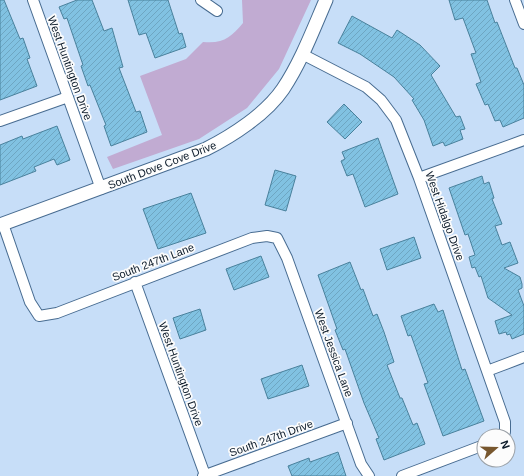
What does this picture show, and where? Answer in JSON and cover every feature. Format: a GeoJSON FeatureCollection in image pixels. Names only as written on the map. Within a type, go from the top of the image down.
{"type":"FeatureCollection","features":[{"type":"Feature","properties":{"kind":"street","name":"West Huntington Drive"},"geometry":{"type":"LineString","coordinates":[[33,0],[101,189]]}},
{"type":"Feature","properties":{"kind":"street"},"geometry":{"type":"LineString","coordinates":[[200,0],[217,11]]}},
{"type":"Feature","properties":{"kind":"street","name":"South Dove Cove Drive"},"geometry":{"type":"LineString","coordinates":[[1,225],[206,149],[223,140],[252,120],[275,99],[283,89],[302,54],[326,0]]}},
{"type":"Feature","properties":{"kind":"street"},"geometry":{"type":"LineString","coordinates":[[515,0],[524,24]]}},
{"type":"Feature","properties":{"kind":"street","name":"West Hidalgo Drive"},"geometry":{"type":"LineString","coordinates":[[302,54],[366,87],[381,100],[396,120],[419,178],[506,422],[504,428]]}},
{"type":"Feature","properties":{"kind":"street"},"geometry":{"type":"LineString","coordinates":[[0,121],[68,97]]}},
{"type":"Feature","properties":{"kind":"street"},"geometry":{"type":"LineString","coordinates":[[419,178],[524,140]]}},
{"type":"Feature","properties":{"kind":"street","name":"South 247th Lane"},"geometry":{"type":"LineString","coordinates":[[1,225],[30,302],[39,316],[57,313],[252,238],[267,236],[277,238]]}},
{"type":"Feature","properties":{"kind":"street","name":"West Jessica Lane"},"geometry":{"type":"LineString","coordinates":[[277,238],[287,258],[361,464],[369,476]]}},
{"type":"Feature","properties":{"kind":"street","name":"West Huntington Drive"},"geometry":{"type":"LineString","coordinates":[[135,282],[204,476]]}},
{"type":"Feature","properties":{"kind":"street"},"geometry":{"type":"LineString","coordinates":[[487,371],[524,357]]}},
{"type":"Feature","properties":{"kind":"street","name":"South 247th Drive"},"geometry":{"type":"LineString","coordinates":[[204,476],[347,423]]}},
{"type":"Feature","properties":{"kind":"street"},"geometry":{"type":"LineString","coordinates":[[402,476],[476,448]]}},
{"type":"Feature","properties":{"kind":"shaded area"},"geometry":{"type":"Polygon","coordinates":[[[242,0],[311,0],[279,69],[247,108],[199,139],[113,169],[107,157],[162,135],[140,76],[186,59],[203,42],[222,41],[231,36],[243,23],[242,0]]]}},
{"type":"Feature","properties":{"kind":"building"},"geometry":{"type":"Polygon","coordinates":[[[0,0],[4,0],[20,39],[23,38],[30,58],[27,59],[37,86],[0,100],[0,0]]]}},
{"type":"Feature","properties":{"kind":"building"},"geometry":{"type":"Polygon","coordinates":[[[77,0],[92,0],[104,31],[112,28],[123,67],[119,68],[136,112],[140,111],[147,132],[111,146],[104,126],[106,125],[90,85],[88,86],[81,66],[83,65],[67,18],[64,19],[59,7],[77,0]]]}},
{"type":"Feature","properties":{"kind":"building"},"geometry":{"type":"Polygon","coordinates":[[[128,0],[168,0],[179,34],[182,33],[186,47],[155,58],[146,33],[139,35],[128,0]]]}},
{"type":"Feature","properties":{"kind":"building"},"geometry":{"type":"Polygon","coordinates":[[[449,0],[487,0],[495,23],[497,22],[515,68],[517,68],[524,85],[524,118],[503,127],[500,120],[495,121],[488,104],[485,105],[476,84],[481,82],[471,54],[476,53],[463,18],[455,20],[449,0]]]}},
{"type":"Feature","properties":{"kind":"building"},"geometry":{"type":"Polygon","coordinates":[[[352,16],[392,38],[397,30],[420,45],[440,66],[431,75],[456,117],[460,116],[465,129],[460,130],[463,139],[445,146],[443,142],[433,146],[424,120],[412,100],[414,99],[394,77],[360,54],[338,43],[352,16]]]}},
{"type":"Feature","properties":{"kind":"building"},"geometry":{"type":"Polygon","coordinates":[[[344,104],[362,122],[345,139],[327,122],[344,104]]]}},
{"type":"Feature","properties":{"kind":"building"},"geometry":{"type":"Polygon","coordinates":[[[57,126],[70,160],[57,165],[54,159],[34,167],[36,171],[0,185],[0,145],[22,136],[23,139],[57,126]]]}},
{"type":"Feature","properties":{"kind":"building"},"geometry":{"type":"Polygon","coordinates":[[[378,138],[398,194],[365,207],[353,174],[347,176],[341,161],[345,159],[342,152],[378,138]]]}},
{"type":"Feature","properties":{"kind":"building"},"geometry":{"type":"Polygon","coordinates":[[[275,170],[296,176],[286,211],[265,205],[275,170]]]}},
{"type":"Feature","properties":{"kind":"building"},"geometry":{"type":"Polygon","coordinates":[[[482,176],[484,184],[489,182],[494,198],[492,199],[502,224],[495,226],[502,245],[510,242],[518,263],[504,268],[520,277],[522,284],[522,288],[518,290],[524,306],[524,334],[512,339],[510,334],[507,335],[506,332],[499,334],[495,321],[512,315],[488,298],[481,276],[479,277],[475,267],[472,268],[469,257],[475,255],[468,234],[465,235],[449,188],[482,176]]]}},
{"type":"Feature","properties":{"kind":"building"},"geometry":{"type":"Polygon","coordinates":[[[191,193],[206,233],[158,249],[143,209],[191,193]]]}},
{"type":"Feature","properties":{"kind":"building"},"geometry":{"type":"Polygon","coordinates":[[[414,237],[421,258],[387,270],[380,249],[414,237]]]}},
{"type":"Feature","properties":{"kind":"building"},"geometry":{"type":"Polygon","coordinates":[[[261,256],[269,277],[234,290],[226,269],[261,256]]]}},
{"type":"Feature","properties":{"kind":"building"},"geometry":{"type":"Polygon","coordinates":[[[350,262],[361,290],[363,289],[373,316],[377,314],[384,332],[394,362],[387,365],[400,398],[402,398],[413,425],[417,423],[425,444],[384,460],[376,439],[379,438],[364,403],[345,349],[343,350],[335,330],[337,329],[318,275],[350,262]]]}},
{"type":"Feature","properties":{"kind":"building"},"geometry":{"type":"Polygon","coordinates":[[[434,304],[438,312],[443,310],[462,370],[465,369],[484,421],[443,436],[424,384],[428,383],[411,335],[408,336],[401,316],[434,304]]]}},
{"type":"Feature","properties":{"kind":"building"},"geometry":{"type":"Polygon","coordinates":[[[200,309],[206,330],[180,339],[173,318],[200,309]]]}},
{"type":"Feature","properties":{"kind":"building"},"geometry":{"type":"Polygon","coordinates":[[[302,365],[309,386],[268,399],[261,379],[302,365]]]}},
{"type":"Feature","properties":{"kind":"building"},"geometry":{"type":"Polygon","coordinates":[[[338,452],[346,476],[292,476],[288,466],[309,458],[310,462],[338,452]]]}}]}
